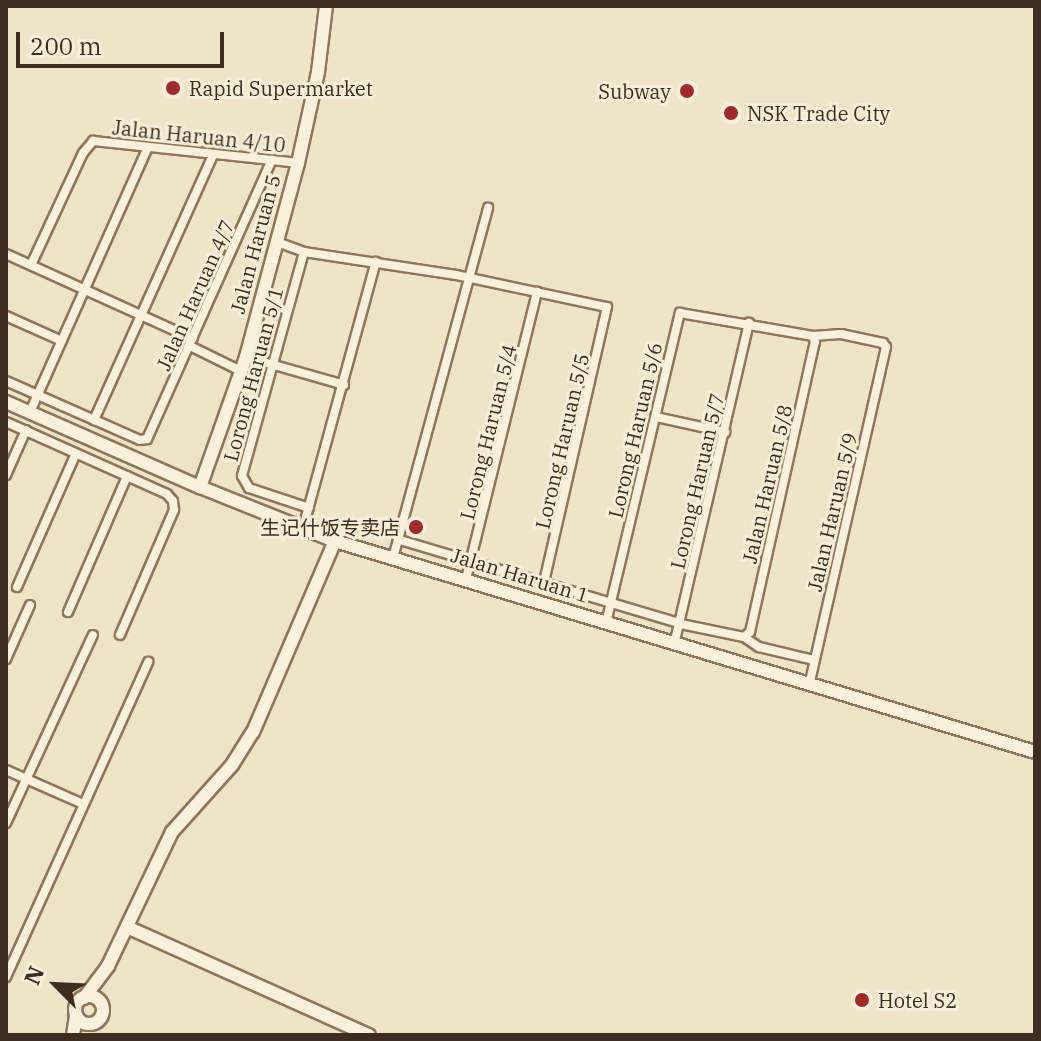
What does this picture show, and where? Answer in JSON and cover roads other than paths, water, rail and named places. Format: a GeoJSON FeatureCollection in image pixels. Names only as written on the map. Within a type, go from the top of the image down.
{"type":"FeatureCollection","features":[{"type":"Feature","properties":{"kind":"street","name":"Jalan Haruan 5"},"geometry":{"type":"LineString","coordinates":[[200,487],[246,357],[298,163],[318,72],[326,6]]}},
{"type":"Feature","properties":{"kind":"street","name":"Jalan Haruan 4/10"},"geometry":{"type":"LineString","coordinates":[[31,265],[89,143],[298,163]]}},
{"type":"Feature","properties":{"kind":"street"},"geometry":{"type":"LineString","coordinates":[[30,412],[147,149]]}},
{"type":"Feature","properties":{"kind":"street"},"geometry":{"type":"LineString","coordinates":[[6,381],[94,420],[213,155]]}},
{"type":"Feature","properties":{"kind":"street","name":"Jalan Haruan 4/7"},"geometry":{"type":"LineString","coordinates":[[94,420],[144,441],[150,435],[272,160]]}},
{"type":"Feature","properties":{"kind":"street"},"geometry":{"type":"LineString","coordinates":[[393,558],[488,208]]}},
{"type":"Feature","properties":{"kind":"street"},"geometry":{"type":"LineString","coordinates":[[277,242],[304,252],[537,292]]}},
{"type":"Feature","properties":{"kind":"street","name":"Lorong Haruan 5/1"},"geometry":{"type":"LineString","coordinates":[[304,252],[242,476],[243,483],[309,508]]}},
{"type":"Feature","properties":{"kind":"street"},"geometry":{"type":"LineString","coordinates":[[6,254],[142,315],[241,371]]}},
{"type":"Feature","properties":{"kind":"street"},"geometry":{"type":"LineString","coordinates":[[303,528],[376,262]]}},
{"type":"Feature","properties":{"kind":"street","name":"Lorong Haruan 5/5"},"geometry":{"type":"LineString","coordinates":[[537,292],[607,307],[544,583]]}},
{"type":"Feature","properties":{"kind":"street","name":"Lorong Haruan 5/4"},"geometry":{"type":"LineString","coordinates":[[466,579],[473,561],[537,292]]}},
{"type":"Feature","properties":{"kind":"street","name":"Lorong Haruan 5/6"},"geometry":{"type":"LineString","coordinates":[[606,623],[680,313],[749,323]]}},
{"type":"Feature","properties":{"kind":"street"},"geometry":{"type":"LineString","coordinates":[[6,316],[62,341]]}},
{"type":"Feature","properties":{"kind":"street"},"geometry":{"type":"LineString","coordinates":[[749,323],[813,336]]}},
{"type":"Feature","properties":{"kind":"street","name":"Lorong Haruan 5/7"},"geometry":{"type":"LineString","coordinates":[[674,645],[749,323]]}},
{"type":"Feature","properties":{"kind":"street","name":"Jalan Haruan 5/9"},"geometry":{"type":"LineString","coordinates":[[808,686],[885,344],[841,334],[813,336]]}},
{"type":"Feature","properties":{"kind":"street","name":"Jalan Haruan 5/8"},"geometry":{"type":"LineString","coordinates":[[744,637],[750,632],[793,446],[815,342],[813,336]]}},
{"type":"Feature","properties":{"kind":"street"},"geometry":{"type":"LineString","coordinates":[[246,357],[344,385]]}},
{"type":"Feature","properties":{"kind":"street","name":"Jalan Haruan 1"},"geometry":{"type":"LineString","coordinates":[[6,402],[200,487],[335,541],[1035,752]]}},
{"type":"Feature","properties":{"kind":"street"},"geometry":{"type":"LineString","coordinates":[[656,417],[725,432]]}},
{"type":"Feature","properties":{"kind":"street"},"geometry":{"type":"LineString","coordinates":[[6,422],[167,494],[174,510],[120,635]]}},
{"type":"Feature","properties":{"kind":"street"},"geometry":{"type":"LineString","coordinates":[[6,475],[26,430]]}},
{"type":"Feature","properties":{"kind":"street"},"geometry":{"type":"LineString","coordinates":[[17,587],[76,453]]}},
{"type":"Feature","properties":{"kind":"street"},"geometry":{"type":"LineString","coordinates":[[68,612],[127,476]]}},
{"type":"Feature","properties":{"kind":"street"},"geometry":{"type":"LineString","coordinates":[[400,540],[681,624],[744,637],[759,647],[814,660]]}},
{"type":"Feature","properties":{"kind":"street"},"geometry":{"type":"LineString","coordinates":[[73,1035],[78,1003],[108,966],[172,832],[232,765],[253,732],[335,541]]}},
{"type":"Feature","properties":{"kind":"street"},"geometry":{"type":"LineString","coordinates":[[6,659],[30,605]]}},
{"type":"Feature","properties":{"kind":"street"},"geometry":{"type":"LineString","coordinates":[[6,823],[93,635]]}},
{"type":"Feature","properties":{"kind":"street"},"geometry":{"type":"LineString","coordinates":[[6,977],[148,662]]}},
{"type":"Feature","properties":{"kind":"street"},"geometry":{"type":"LineString","coordinates":[[6,770],[83,804]]}},
{"type":"Feature","properties":{"kind":"street"},"geometry":{"type":"LineString","coordinates":[[127,927],[369,1035]]}},
{"type":"Feature","properties":{"kind":"street"},"geometry":{"type":"LineString","coordinates":[[84,1035],[102,1016],[101,1003],[108,966]]}},
{"type":"Feature","properties":{"kind":"street"},"geometry":{"type":"LineString","coordinates":[[84,998],[91,997],[101,1003]]}},
{"type":"Feature","properties":{"kind":"street"},"geometry":{"type":"LineString","coordinates":[[76,1015],[85,1024],[93,1024]]}},
{"type":"Feature","properties":{"kind":"place","name":"Rapid Supermarket"},"geometry":{"type":"Point","coordinates":[173,88]}},
{"type":"Feature","properties":{"kind":"place","name":"Subway"},"geometry":{"type":"Point","coordinates":[687,91]}},
{"type":"Feature","properties":{"kind":"place","name":"NSK Trade City"},"geometry":{"type":"Point","coordinates":[731,113]}},
{"type":"Feature","properties":{"kind":"place","name":"生记什饭专卖店"},"geometry":{"type":"Point","coordinates":[416,527]}},
{"type":"Feature","properties":{"kind":"place","name":"Hotel S2"},"geometry":{"type":"Point","coordinates":[862,1000]}}]}
